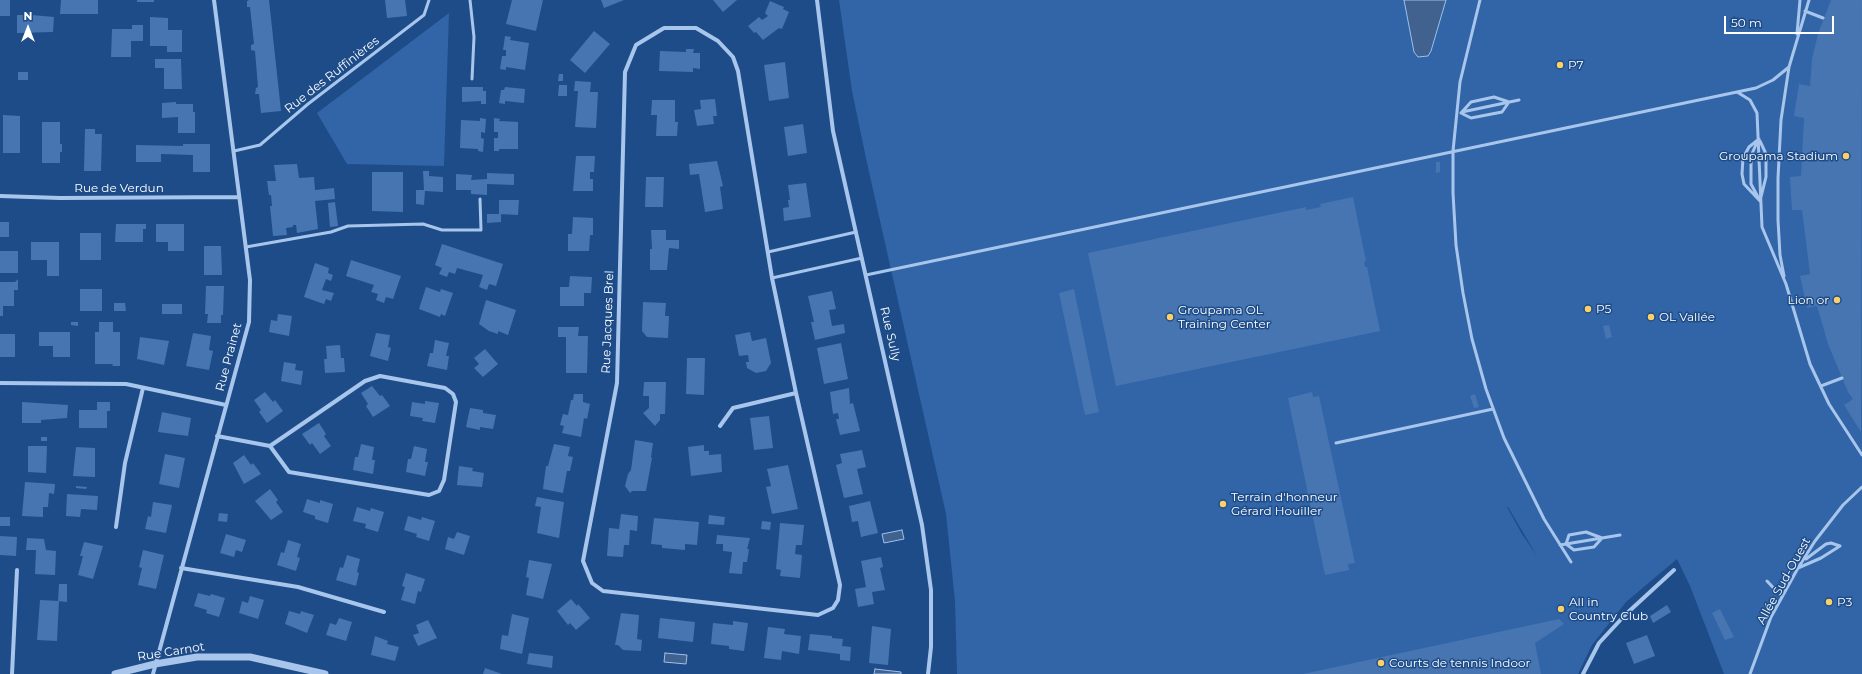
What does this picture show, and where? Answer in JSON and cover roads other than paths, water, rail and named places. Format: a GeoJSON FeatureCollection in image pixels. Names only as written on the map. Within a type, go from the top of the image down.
{"type":"FeatureCollection","features":[{"type":"Feature","properties":{"kind":"street","name":"Rue Prainet"},"geometry":{"type":"LineString","coordinates":[[153,674],[249,322],[250,280],[214,0]]}},
{"type":"Feature","properties":{"kind":"street","name":"Rue Sully"},"geometry":{"type":"LineString","coordinates":[[817,0],[833,131],[922,525],[931,590],[931,647],[928,674]]}},
{"type":"Feature","properties":{"kind":"street","name":"Rue Jacques Brel"},"geometry":{"type":"LineString","coordinates":[[664,28],[696,28],[718,41],[734,57],[738,71],[772,278],[796,393],[840,585],[838,600],[833,608],[818,615],[603,591],[592,583],[583,561],[617,383],[625,72],[636,45],[664,28]]}},
{"type":"Feature","properties":{"kind":"street","name":"Rue de Verdun"},"geometry":{"type":"LineString","coordinates":[[0,196],[239,197]]}},
{"type":"Feature","properties":{"kind":"street"},"geometry":{"type":"LineString","coordinates":[[217,436],[270,446],[289,472],[429,495],[439,491],[444,480],[456,402],[453,394],[445,388],[380,376],[365,381],[270,446]]}},
{"type":"Feature","properties":{"kind":"street"},"geometry":{"type":"LineString","coordinates":[[0,383],[126,384],[226,405]]}},
{"type":"Feature","properties":{"kind":"street"},"geometry":{"type":"LineString","coordinates":[[116,527],[125,463],[143,388]]}},
{"type":"Feature","properties":{"kind":"street"},"geometry":{"type":"LineString","coordinates":[[720,426],[733,408],[796,393]]}},
{"type":"Feature","properties":{"kind":"street"},"geometry":{"type":"LineString","coordinates":[[181,568],[298,587],[384,612]]}},
{"type":"Feature","properties":{"kind":"street"},"geometry":{"type":"LineString","coordinates":[[12,674],[17,570]]}},
{"type":"Feature","properties":{"kind":"street"},"geometry":{"type":"LineString","coordinates":[[1583,674],[1599,643],[1625,615],[1674,570]]}},
{"type":"Feature","properties":{"kind":"street","name":"Rue Carnot"},"geometry":{"type":"LineString","coordinates":[[115,674],[155,664],[197,657],[250,658],[325,674]]}},
{"type":"Feature","properties":{"kind":"lane","name":"Rue des Ruffinières"},"geometry":{"type":"LineString","coordinates":[[234,151],[260,145],[308,104],[424,15],[429,0]]}},
{"type":"Feature","properties":{"kind":"lane"},"geometry":{"type":"LineString","coordinates":[[470,0],[474,36],[472,79]]}},
{"type":"Feature","properties":{"kind":"lane"},"geometry":{"type":"LineString","coordinates":[[1480,0],[1460,82],[1453,151],[1453,193],[1456,245],[1463,293],[1472,339],[1493,410],[1525,482],[1571,562]]}},
{"type":"Feature","properties":{"kind":"lane"},"geometry":{"type":"LineString","coordinates":[[1796,40],[1800,0]]}},
{"type":"Feature","properties":{"kind":"lane"},"geometry":{"type":"LineString","coordinates":[[1809,0],[1789,67],[1781,120],[1778,178],[1780,255],[1786,284],[1810,364],[1841,423],[1862,455]]}},
{"type":"Feature","properties":{"kind":"lane"},"geometry":{"type":"LineString","coordinates":[[1805,11],[1823,18]]}},
{"type":"Feature","properties":{"kind":"lane"},"geometry":{"type":"LineString","coordinates":[[866,275],[1756,88],[1772,80],[1789,67]]}},
{"type":"Feature","properties":{"kind":"lane"},"geometry":{"type":"LineString","coordinates":[[1737,92],[1750,100],[1757,113],[1762,227],[1786,284]]}},
{"type":"Feature","properties":{"kind":"lane"},"geometry":{"type":"LineString","coordinates":[[1461,113],[1471,102],[1494,97],[1509,102]]}},
{"type":"Feature","properties":{"kind":"lane"},"geometry":{"type":"LineString","coordinates":[[1457,114],[1519,100]]}},
{"type":"Feature","properties":{"kind":"lane"},"geometry":{"type":"LineString","coordinates":[[1461,113],[1471,118],[1502,112],[1509,102]]}},
{"type":"Feature","properties":{"kind":"lane"},"geometry":{"type":"LineString","coordinates":[[1759,139],[1766,154],[1766,177],[1760,201]]}},
{"type":"Feature","properties":{"kind":"lane"},"geometry":{"type":"LineString","coordinates":[[1759,139],[1751,156],[1751,184],[1760,201]]}},
{"type":"Feature","properties":{"kind":"lane"},"geometry":{"type":"LineString","coordinates":[[1759,139],[1749,147],[1743,158],[1742,174],[1744,184],[1760,201]]}},
{"type":"Feature","properties":{"kind":"lane"},"geometry":{"type":"LineString","coordinates":[[246,247],[331,232],[348,226],[423,224],[442,230],[481,230],[480,199]]}},
{"type":"Feature","properties":{"kind":"lane"},"geometry":{"type":"LineString","coordinates":[[768,252],[856,232]]}},
{"type":"Feature","properties":{"kind":"lane"},"geometry":{"type":"LineString","coordinates":[[772,278],[862,258]]}},
{"type":"Feature","properties":{"kind":"lane"},"geometry":{"type":"LineString","coordinates":[[1821,386],[1842,378]]}},
{"type":"Feature","properties":{"kind":"lane"},"geometry":{"type":"LineString","coordinates":[[1336,444],[1493,410]]}},
{"type":"Feature","properties":{"kind":"lane","name":"Allée Sud-Ouest"},"geometry":{"type":"LineString","coordinates":[[1750,674],[1772,617],[1798,568],[1843,505],[1862,487]]}},
{"type":"Feature","properties":{"kind":"lane"},"geometry":{"type":"LineString","coordinates":[[1566,544],[1569,535],[1586,532],[1602,538]]}},
{"type":"Feature","properties":{"kind":"lane"},"geometry":{"type":"LineString","coordinates":[[1560,545],[1620,535]]}},
{"type":"Feature","properties":{"kind":"lane"},"geometry":{"type":"LineString","coordinates":[[1566,544],[1574,550],[1594,547],[1602,538]]}},
{"type":"Feature","properties":{"kind":"lane"},"geometry":{"type":"LineString","coordinates":[[1831,543],[1840,546],[1821,558],[1798,568],[1808,556],[1826,544],[1831,543]]}},
{"type":"Feature","properties":{"kind":"lane"},"geometry":{"type":"LineString","coordinates":[[1767,581],[1782,597]]}},
{"type":"Feature","properties":{"kind":"place","name":"P7"},"geometry":{"type":"Point","coordinates":[1560,65]}},
{"type":"Feature","properties":{"kind":"place","name":"Groupama Stadium"},"geometry":{"type":"Point","coordinates":[1846,156]}},
{"type":"Feature","properties":{"kind":"place","name":"Lion or"},"geometry":{"type":"Point","coordinates":[1837,300]}},
{"type":"Feature","properties":{"kind":"place","name":"P5"},"geometry":{"type":"Point","coordinates":[1588,309]}},
{"type":"Feature","properties":{"kind":"place","name":"Groupama OL Training Center"},"geometry":{"type":"Point","coordinates":[1170,317]}},
{"type":"Feature","properties":{"kind":"place","name":"OL Vallée"},"geometry":{"type":"Point","coordinates":[1651,317]}},
{"type":"Feature","properties":{"kind":"place","name":"Terrain d'honneur Gérard Houiller"},"geometry":{"type":"Point","coordinates":[1223,504]}},
{"type":"Feature","properties":{"kind":"place","name":"P3"},"geometry":{"type":"Point","coordinates":[1829,602]}},
{"type":"Feature","properties":{"kind":"place","name":"All in Country Club"},"geometry":{"type":"Point","coordinates":[1561,609]}},
{"type":"Feature","properties":{"kind":"place","name":"Courts de tennis Indoor"},"geometry":{"type":"Point","coordinates":[1381,663]}}]}
